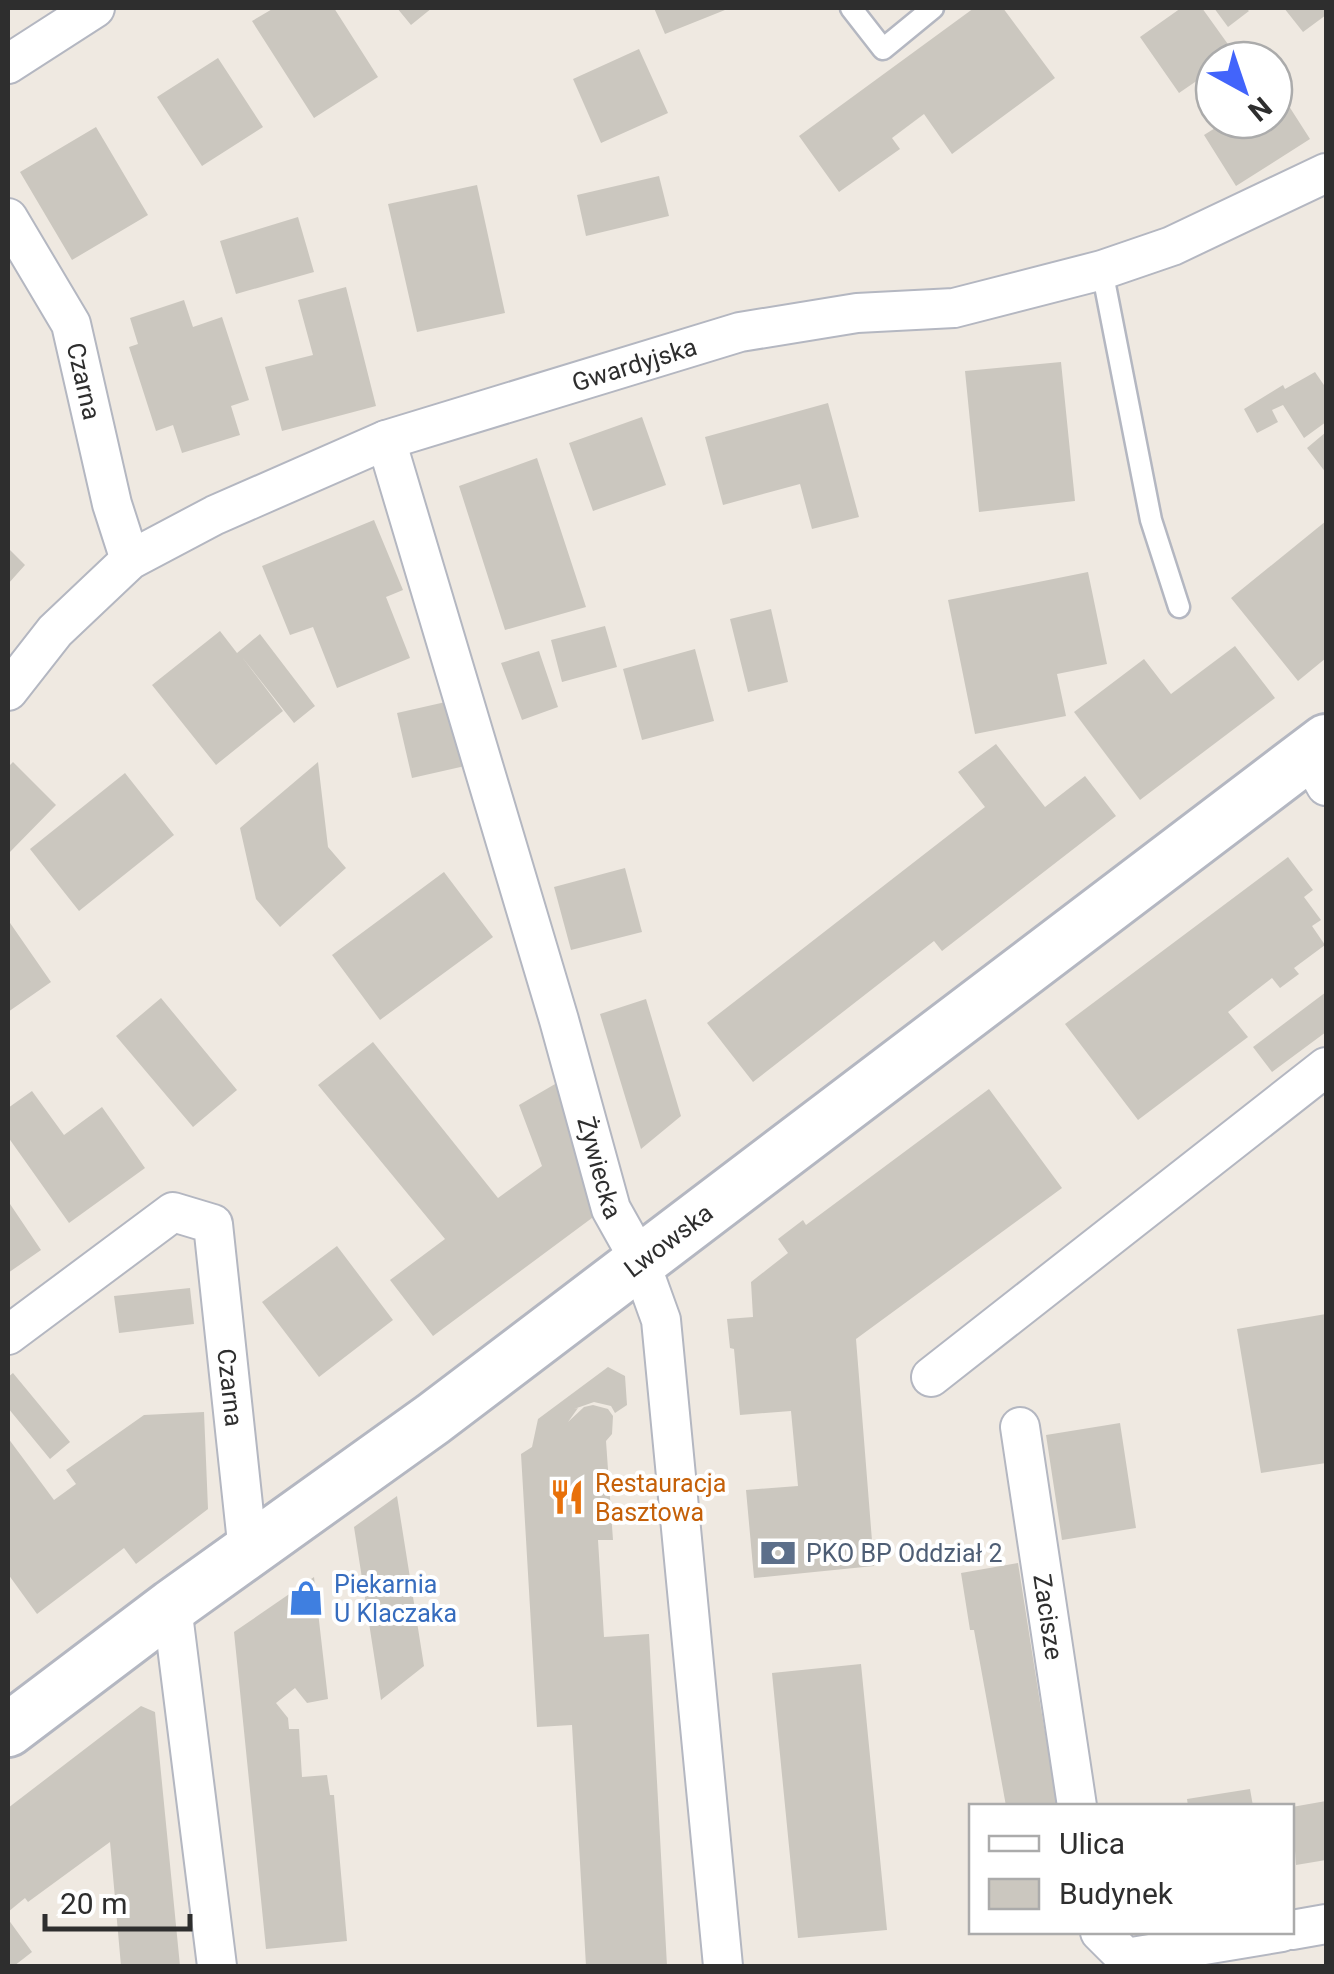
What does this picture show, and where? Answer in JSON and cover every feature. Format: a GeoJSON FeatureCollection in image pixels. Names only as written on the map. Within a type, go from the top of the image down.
{"type":"FeatureCollection","features":[{"type":"Feature","properties":{"kind":"street"},"geometry":{"type":"LineString","coordinates":[[8,64],[95,8]]}},
{"type":"Feature","properties":{"kind":"street","name":"Gwardyjska"},"geometry":{"type":"LineString","coordinates":[[8,690],[55,632],[130,560],[215,515],[386,440],[740,332],[857,313],[954,308],[1102,270],[1172,246],[1326,174]]}},
{"type":"Feature","properties":{"kind":"street","name":"Czarna"},"geometry":{"type":"LineString","coordinates":[[8,218],[72,324],[112,504],[130,560]]}},
{"type":"Feature","properties":{"kind":"street","name":"Żywiecka"},"geometry":{"type":"LineString","coordinates":[[386,440],[611,1209],[639,1260],[661,1320],[723,1966]]}},
{"type":"Feature","properties":{"kind":"street","name":"Lwowska"},"geometry":{"type":"LineString","coordinates":[[8,1730],[172,1606],[433,1419],[639,1260],[1320,761]]}},
{"type":"Feature","properties":{"kind":"street"},"geometry":{"type":"LineString","coordinates":[[931,1377],[1326,1066]]}},
{"type":"Feature","properties":{"kind":"street","name":"Czarna"},"geometry":{"type":"LineString","coordinates":[[8,1336],[173,1212],[213,1224],[248,1552]]}},
{"type":"Feature","properties":{"kind":"street","name":"Zacisze"},"geometry":{"type":"LineString","coordinates":[[1020,1427],[1077,1804]]}},
{"type":"Feature","properties":{"kind":"street"},"geometry":{"type":"LineString","coordinates":[[172,1606],[216,1966]]}},
{"type":"Feature","properties":{"kind":"street"},"geometry":{"type":"LineString","coordinates":[[1294,1930],[1326,1924]]}},
{"type":"Feature","properties":{"kind":"street"},"geometry":{"type":"LineString","coordinates":[[1113,1945],[1256,1934]]}},
{"type":"Feature","properties":{"kind":"lane"},"geometry":{"type":"LineString","coordinates":[[850,8],[883,49],[933,8]]}},
{"type":"Feature","properties":{"kind":"lane"},"geometry":{"type":"LineString","coordinates":[[1102,270],[1150,520],[1179,607]]}},
{"type":"Feature","properties":{"kind":"building"},"geometry":{"type":"Polygon","coordinates":[[[274,8],[334,8],[378,77],[314,118],[252,21],[274,8]]]}},
{"type":"Feature","properties":{"kind":"building"},"geometry":{"type":"Polygon","coordinates":[[[397,8],[432,8],[411,25],[397,8]]]}},
{"type":"Feature","properties":{"kind":"building"},"geometry":{"type":"Polygon","coordinates":[[[654,8],[730,8],[665,34],[654,8]]]}},
{"type":"Feature","properties":{"kind":"building"},"geometry":{"type":"Polygon","coordinates":[[[974,8],[1003,8],[1055,78],[952,154],[924,114],[892,138],[900,149],[839,192],[799,136],[974,8]]]}},
{"type":"Feature","properties":{"kind":"building"},"geometry":{"type":"Polygon","coordinates":[[[1181,8],[1202,8],[1225,40],[1194,40],[1194,83],[1179,93],[1140,37],[1181,8]]]}},
{"type":"Feature","properties":{"kind":"building"},"geometry":{"type":"Polygon","coordinates":[[[1214,8],[1246,8],[1249,11],[1228,27],[1214,8]]]}},
{"type":"Feature","properties":{"kind":"building"},"geometry":{"type":"Polygon","coordinates":[[[1284,8],[1326,8],[1326,15],[1303,32],[1284,8]]]}},
{"type":"Feature","properties":{"kind":"building"},"geometry":{"type":"Polygon","coordinates":[[[639,49],[668,113],[601,143],[573,79],[639,49]]]}},
{"type":"Feature","properties":{"kind":"building"},"geometry":{"type":"Polygon","coordinates":[[[218,58],[263,127],[202,166],[157,97],[218,58]]]}},
{"type":"Feature","properties":{"kind":"building"},"geometry":{"type":"Polygon","coordinates":[[[1294,114],[1310,139],[1236,186],[1207,140],[1294,140],[1294,114]]]}},
{"type":"Feature","properties":{"kind":"building"},"geometry":{"type":"Polygon","coordinates":[[[96,127],[148,215],[72,260],[20,172],[96,127]]]}},
{"type":"Feature","properties":{"kind":"building"},"geometry":{"type":"Polygon","coordinates":[[[659,176],[669,216],[586,236],[577,195],[659,176]]]}},
{"type":"Feature","properties":{"kind":"building"},"geometry":{"type":"Polygon","coordinates":[[[477,185],[505,313],[417,332],[388,204],[477,185]]]}},
{"type":"Feature","properties":{"kind":"building"},"geometry":{"type":"Polygon","coordinates":[[[298,217],[314,272],[236,294],[220,241],[298,217]]]}},
{"type":"Feature","properties":{"kind":"building"},"geometry":{"type":"Polygon","coordinates":[[[346,287],[376,406],[282,431],[265,367],[313,355],[298,300],[346,287]]]}},
{"type":"Feature","properties":{"kind":"building"},"geometry":{"type":"Polygon","coordinates":[[[184,300],[193,327],[222,317],[249,400],[231,406],[240,435],[182,453],[173,425],[156,431],[129,347],[138,344],[130,318],[184,300]]]}},
{"type":"Feature","properties":{"kind":"building"},"geometry":{"type":"Polygon","coordinates":[[[1061,362],[1075,501],[979,512],[965,371],[1061,362]]]}},
{"type":"Feature","properties":{"kind":"building"},"geometry":{"type":"Polygon","coordinates":[[[1315,372],[1326,388],[1326,422],[1304,438],[1283,405],[1272,410],[1278,422],[1257,433],[1244,409],[1283,385],[1285,389],[1315,372]]]}},
{"type":"Feature","properties":{"kind":"building"},"geometry":{"type":"Polygon","coordinates":[[[828,403],[859,517],[812,529],[800,484],[723,505],[705,437],[828,403]]]}},
{"type":"Feature","properties":{"kind":"building"},"geometry":{"type":"Polygon","coordinates":[[[642,417],[666,485],[593,511],[569,443],[642,417]]]}},
{"type":"Feature","properties":{"kind":"building"},"geometry":{"type":"Polygon","coordinates":[[[1326,432],[1326,473],[1307,448],[1326,432]]]}},
{"type":"Feature","properties":{"kind":"building"},"geometry":{"type":"Polygon","coordinates":[[[537,458],[586,607],[505,630],[459,486],[537,458]]]}},
{"type":"Feature","properties":{"kind":"building"},"geometry":{"type":"Polygon","coordinates":[[[374,520],[403,590],[386,597],[410,658],[337,688],[313,627],[290,635],[262,566],[374,520]]]}},
{"type":"Feature","properties":{"kind":"building"},"geometry":{"type":"Polygon","coordinates":[[[1326,521],[1326,658],[1298,681],[1231,598],[1326,521]]]}},
{"type":"Feature","properties":{"kind":"building"},"geometry":{"type":"Polygon","coordinates":[[[8,548],[25,565],[8,584],[8,548]]]}},
{"type":"Feature","properties":{"kind":"building"},"geometry":{"type":"Polygon","coordinates":[[[1088,572],[1107,664],[1057,674],[1066,716],[975,734],[948,600],[1088,572]]]}},
{"type":"Feature","properties":{"kind":"building"},"geometry":{"type":"Polygon","coordinates":[[[771,609],[788,682],[748,692],[730,619],[771,609]]]}},
{"type":"Feature","properties":{"kind":"building"},"geometry":{"type":"Polygon","coordinates":[[[605,626],[617,667],[562,682],[551,640],[605,626]]]}},
{"type":"Feature","properties":{"kind":"building"},"geometry":{"type":"Polygon","coordinates":[[[220,631],[237,653],[260,634],[315,706],[294,723],[242,657],[283,711],[216,765],[152,685],[220,631]]]}},
{"type":"Feature","properties":{"kind":"building"},"geometry":{"type":"Polygon","coordinates":[[[1235,646],[1275,698],[1140,800],[1074,712],[1144,659],[1171,694],[1235,646]]]}},
{"type":"Feature","properties":{"kind":"building"},"geometry":{"type":"Polygon","coordinates":[[[695,649],[714,721],[642,740],[623,669],[695,649]]]}},
{"type":"Feature","properties":{"kind":"building"},"geometry":{"type":"Polygon","coordinates":[[[539,651],[558,707],[522,720],[501,663],[539,651]]]}},
{"type":"Feature","properties":{"kind":"building"},"geometry":{"type":"Polygon","coordinates":[[[450,701],[465,766],[412,778],[397,713],[450,701]]]}},
{"type":"Feature","properties":{"kind":"building"},"geometry":{"type":"Polygon","coordinates":[[[996,744],[1045,807],[1085,776],[1116,816],[942,951],[934,941],[753,1082],[707,1023],[985,807],[958,772],[996,744]]]}},
{"type":"Feature","properties":{"kind":"building"},"geometry":{"type":"Polygon","coordinates":[[[13,762],[56,805],[8,854],[8,767],[13,762]]]}},
{"type":"Feature","properties":{"kind":"building"},"geometry":{"type":"Polygon","coordinates":[[[318,762],[328,847],[346,868],[280,927],[256,899],[240,828],[318,762]]]}},
{"type":"Feature","properties":{"kind":"building"},"geometry":{"type":"Polygon","coordinates":[[[125,773],[174,835],[79,911],[30,849],[125,773]]]}},
{"type":"Feature","properties":{"kind":"building"},"geometry":{"type":"Polygon","coordinates":[[[1288,857],[1313,890],[1304,897],[1321,920],[1312,926],[1325,945],[1294,968],[1299,974],[1280,988],[1272,978],[1228,1012],[1248,1037],[1138,1120],[1065,1024],[1288,857]]]}},
{"type":"Feature","properties":{"kind":"building"},"geometry":{"type":"Polygon","coordinates":[[[625,868],[642,932],[571,950],[554,887],[625,868]]]}},
{"type":"Feature","properties":{"kind":"building"},"geometry":{"type":"Polygon","coordinates":[[[444,872],[493,937],[380,1020],[332,955],[444,872]]]}},
{"type":"Feature","properties":{"kind":"building"},"geometry":{"type":"Polygon","coordinates":[[[8,920],[51,982],[8,1012],[8,920]]]}},
{"type":"Feature","properties":{"kind":"building"},"geometry":{"type":"Polygon","coordinates":[[[1326,992],[1326,1032],[1272,1072],[1253,1047],[1326,992]]]}},
{"type":"Feature","properties":{"kind":"building"},"geometry":{"type":"Polygon","coordinates":[[[161,998],[237,1090],[193,1127],[116,1036],[161,998]]]}},
{"type":"Feature","properties":{"kind":"building"},"geometry":{"type":"Polygon","coordinates":[[[646,999],[681,1116],[641,1149],[600,1014],[646,999]]]}},
{"type":"Feature","properties":{"kind":"building"},"geometry":{"type":"Polygon","coordinates":[[[373,1042],[498,1198],[542,1166],[519,1105],[562,1080],[596,1215],[433,1336],[390,1280],[445,1239],[318,1085],[373,1042]]]}},
{"type":"Feature","properties":{"kind":"building"},"geometry":{"type":"Polygon","coordinates":[[[989,1089],[1062,1188],[856,1339],[874,1566],[754,1578],[746,1490],[798,1486],[791,1411],[740,1415],[727,1319],[753,1317],[751,1282],[788,1253],[778,1239],[803,1220],[806,1225],[989,1089]]]}},
{"type":"Feature","properties":{"kind":"building"},"geometry":{"type":"Polygon","coordinates":[[[32,1091],[64,1135],[102,1107],[145,1168],[69,1223],[8,1137],[8,1108],[32,1091]]]}},
{"type":"Feature","properties":{"kind":"building"},"geometry":{"type":"Polygon","coordinates":[[[8,1201],[41,1250],[8,1273],[8,1201]]]}},
{"type":"Feature","properties":{"kind":"building"},"geometry":{"type":"Polygon","coordinates":[[[337,1246],[393,1320],[319,1377],[262,1302],[337,1246]]]}},
{"type":"Feature","properties":{"kind":"building"},"geometry":{"type":"Polygon","coordinates":[[[190,1288],[194,1324],[119,1333],[114,1296],[190,1288]]]}},
{"type":"Feature","properties":{"kind":"building"},"geometry":{"type":"Polygon","coordinates":[[[1326,1314],[1326,1463],[1261,1473],[1237,1329],[1326,1314]]]}},
{"type":"Feature","properties":{"kind":"building"},"geometry":{"type":"Polygon","coordinates":[[[608,1367],[625,1376],[627,1405],[615,1413],[611,1406],[594,1402],[574,1409],[578,1408],[568,1422],[584,1407],[593,1405],[608,1409],[613,1416],[612,1434],[606,1441],[613,1540],[598,1540],[604,1637],[649,1634],[667,1966],[586,1966],[572,1725],[537,1727],[521,1454],[532,1447],[538,1419],[608,1367]]]}},
{"type":"Feature","properties":{"kind":"building"},"geometry":{"type":"Polygon","coordinates":[[[13,1373],[70,1442],[50,1459],[8,1408],[8,1377],[13,1373]]]}},
{"type":"Feature","properties":{"kind":"building"},"geometry":{"type":"Polygon","coordinates":[[[204,1412],[208,1509],[136,1564],[124,1548],[37,1614],[8,1574],[8,1438],[54,1500],[76,1484],[66,1470],[144,1415],[204,1412]]]}},
{"type":"Feature","properties":{"kind":"building"},"geometry":{"type":"Polygon","coordinates":[[[1120,1423],[1136,1528],[1062,1540],[1046,1435],[1120,1423]]]}},
{"type":"Feature","properties":{"kind":"building"},"geometry":{"type":"Polygon","coordinates":[[[397,1496],[424,1666],[381,1700],[354,1527],[397,1496]]]}},
{"type":"Feature","properties":{"kind":"building"},"geometry":{"type":"Polygon","coordinates":[[[1018,1563],[1058,1804],[1006,1804],[961,1573],[1018,1563]]]}},
{"type":"Feature","properties":{"kind":"building"},"geometry":{"type":"Polygon","coordinates":[[[314,1577],[328,1699],[307,1703],[295,1688],[276,1703],[288,1718],[289,1729],[299,1729],[302,1777],[327,1775],[330,1795],[334,1795],[347,1941],[266,1949],[234,1632],[314,1577]]]}},
{"type":"Feature","properties":{"kind":"building"},"geometry":{"type":"Polygon","coordinates":[[[861,1664],[887,1930],[798,1938],[772,1673],[861,1664]]]}},
{"type":"Feature","properties":{"kind":"building"},"geometry":{"type":"Polygon","coordinates":[[[141,1706],[155,1712],[180,1966],[121,1966],[110,1842],[28,1902],[25,1898],[8,1912],[8,1808],[141,1706]]]}},
{"type":"Feature","properties":{"kind":"building"},"geometry":{"type":"Polygon","coordinates":[[[1250,1789],[1253,1804],[1188,1804],[1187,1799],[1250,1789]]]}},
{"type":"Feature","properties":{"kind":"building"},"geometry":{"type":"Polygon","coordinates":[[[1326,1801],[1326,1860],[1296,1865],[1294,1807],[1326,1801]]]}},
{"type":"Feature","properties":{"kind":"building"},"geometry":{"type":"Polygon","coordinates":[[[8,1919],[32,1952],[14,1966],[8,1966],[8,1919]]]}},
{"type":"Feature","properties":{"kind":"place","name":"Restauracja Basztowa"},"geometry":{"type":"Point","coordinates":[567,1497]}},
{"type":"Feature","properties":{"kind":"place","name":"PKO BP Oddział 2"},"geometry":{"type":"Point","coordinates":[778,1553]}},
{"type":"Feature","properties":{"kind":"place","name":"Piekarnia U Klaczaka"},"geometry":{"type":"Point","coordinates":[306,1598]}}]}
